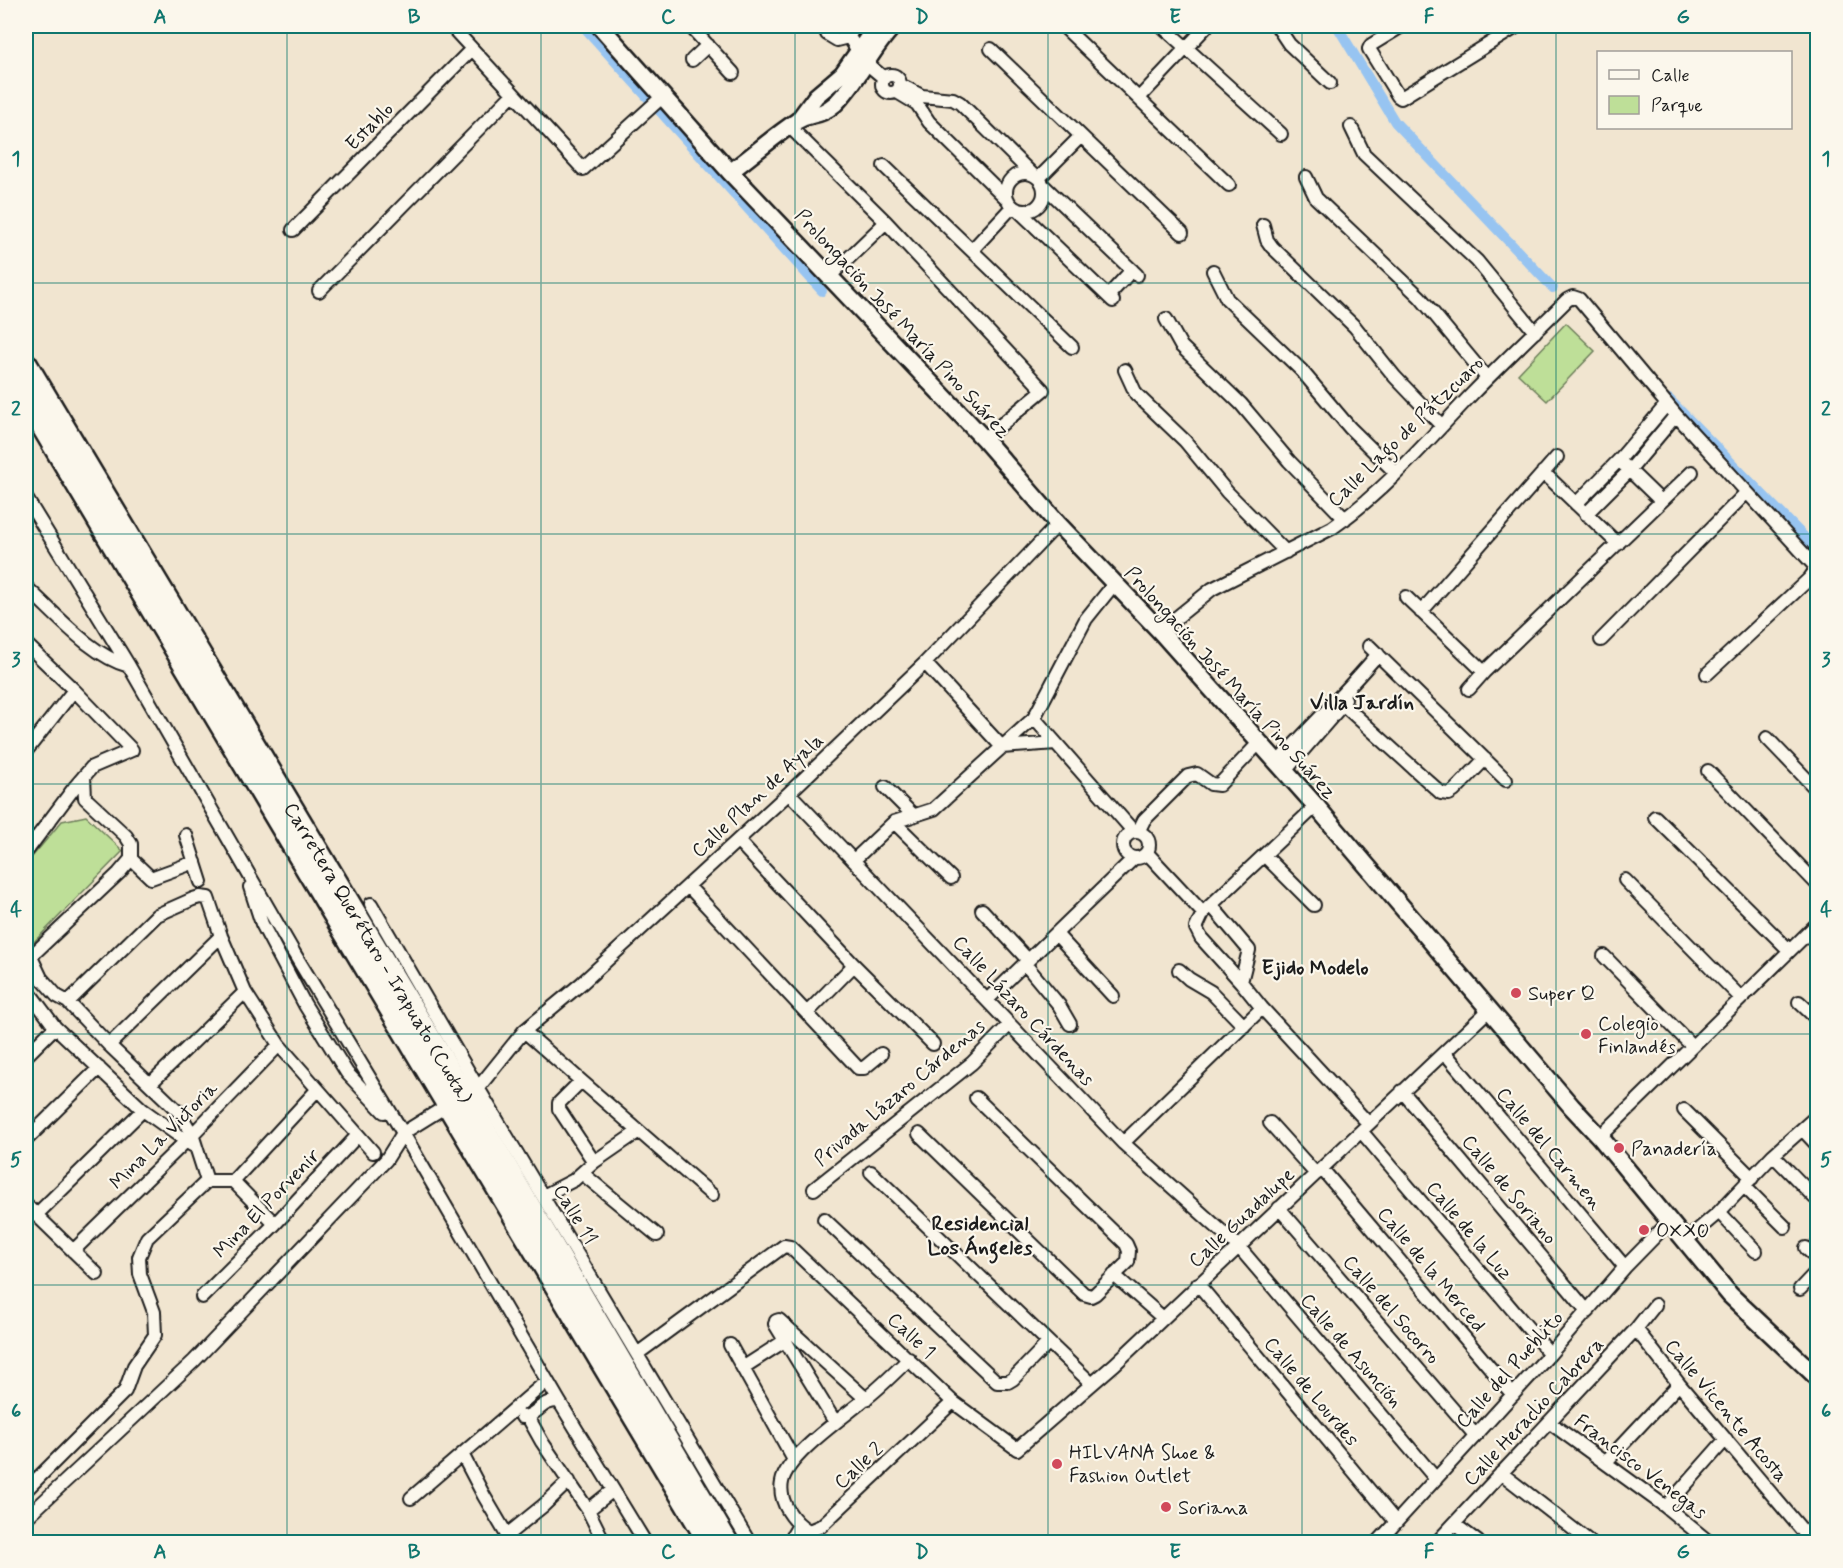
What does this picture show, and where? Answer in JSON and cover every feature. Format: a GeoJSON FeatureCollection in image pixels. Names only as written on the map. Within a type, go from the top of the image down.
{"type":"FeatureCollection","features":[{"type":"Feature","properties":{"kind":"highway","name":"Carretera Querétaro - Irapuato (Cuota)"},"geometry":{"type":"LineString","coordinates":[[26,364],[464,1095],[727,1542]]}},
{"type":"Feature","properties":{"kind":"highway","name":"Carretera Querétaro - Irapuato (Cuota)"},"geometry":{"type":"LineString","coordinates":[[26,399],[709,1542]]}},
{"type":"Feature","properties":{"kind":"main road","name":"Prolongación José María Pino Suárez"},"geometry":{"type":"LineString","coordinates":[[600,26],[730,172],[984,439],[1058,524],[1160,631],[1316,806],[1600,1137],[1730,1295],[1818,1378]]}},
{"type":"Feature","properties":{"kind":"street"},"geometry":{"type":"LineString","coordinates":[[451,26],[583,169],[662,97]]}},
{"type":"Feature","properties":{"kind":"street"},"geometry":{"type":"LineString","coordinates":[[690,26],[733,73]]}},
{"type":"Feature","properties":{"kind":"street"},"geometry":{"type":"LineString","coordinates":[[825,26],[831,38],[843,40],[852,31],[862,57],[884,78],[882,82],[884,90],[890,93],[899,88],[920,100],[953,99],[960,103],[1135,272],[1110,298],[929,122],[920,100]]}},
{"type":"Feature","properties":{"kind":"street"},"geometry":{"type":"LineString","coordinates":[[730,172],[794,123],[818,115],[834,104],[851,85],[876,26]]}},
{"type":"Feature","properties":{"kind":"street"},"geometry":{"type":"LineString","coordinates":[[862,57],[894,26]]}},
{"type":"Feature","properties":{"kind":"street"},"geometry":{"type":"LineString","coordinates":[[1063,26],[1229,185]]}},
{"type":"Feature","properties":{"kind":"street"},"geometry":{"type":"LineString","coordinates":[[1162,26],[1281,134]]}},
{"type":"Feature","properties":{"kind":"street"},"geometry":{"type":"LineString","coordinates":[[1277,26],[1289,44],[1330,83]]}},
{"type":"Feature","properties":{"kind":"street"},"geometry":{"type":"LineString","coordinates":[[1402,26],[1371,45],[1369,49],[1400,97],[1518,26]]}},
{"type":"Feature","properties":{"kind":"street"},"geometry":{"type":"LineString","coordinates":[[1139,99],[1204,27]]}},
{"type":"Feature","properties":{"kind":"street"},"geometry":{"type":"LineString","coordinates":[[692,60],[708,45]]}},
{"type":"Feature","properties":{"kind":"street","name":"Establo"},"geometry":{"type":"LineString","coordinates":[[293,230],[472,49]]}},
{"type":"Feature","properties":{"kind":"street"},"geometry":{"type":"LineString","coordinates":[[991,49],[1182,233]]}},
{"type":"Feature","properties":{"kind":"street"},"geometry":{"type":"LineString","coordinates":[[319,291],[513,94]]}},
{"type":"Feature","properties":{"kind":"street"},"geometry":{"type":"LineString","coordinates":[[794,123],[1043,390],[984,439]]}},
{"type":"Feature","properties":{"kind":"street"},"geometry":{"type":"LineString","coordinates":[[1351,128],[1364,153],[1477,261],[1535,332]]}},
{"type":"Feature","properties":{"kind":"street"},"geometry":{"type":"LineString","coordinates":[[1038,180],[1081,136]]}},
{"type":"Feature","properties":{"kind":"street"},"geometry":{"type":"LineString","coordinates":[[884,166],[1072,347]]}},
{"type":"Feature","properties":{"kind":"street"},"geometry":{"type":"LineString","coordinates":[[1025,173],[1038,180],[1045,195],[1042,203],[1036,209],[1028,212],[1013,206],[1006,192],[1011,179],[1025,173]]}},
{"type":"Feature","properties":{"kind":"street"},"geometry":{"type":"LineString","coordinates":[[1306,177],[1316,198],[1420,297],[1487,378]]}},
{"type":"Feature","properties":{"kind":"street"},"geometry":{"type":"LineString","coordinates":[[972,250],[1013,206]]}},
{"type":"Feature","properties":{"kind":"street"},"geometry":{"type":"LineString","coordinates":[[830,276],[886,222]]}},
{"type":"Feature","properties":{"kind":"street"},"geometry":{"type":"LineString","coordinates":[[1263,225],[1272,248],[1355,327],[1395,377],[1442,426]]}},
{"type":"Feature","properties":{"kind":"street"},"geometry":{"type":"LineString","coordinates":[[1213,272],[1227,298],[1301,370],[1350,428],[1396,473]]}},
{"type":"Feature","properties":{"kind":"street","name":"Calle Lago de Pátzcuaro"},"geometry":{"type":"LineString","coordinates":[[1160,631],[1202,596],[1346,519],[1396,473],[1487,378],[1567,300],[1573,297],[1579,299],[1587,308],[1667,404]]}},
{"type":"Feature","properties":{"kind":"street"},"geometry":{"type":"LineString","coordinates":[[1166,319],[1181,346],[1241,404],[1289,461],[1346,519]]}},
{"type":"Feature","properties":{"kind":"street"},"geometry":{"type":"LineString","coordinates":[[1125,369],[1136,394],[1185,441],[1227,492],[1286,552]]}},
{"type":"Feature","properties":{"kind":"street"},"geometry":{"type":"LineString","coordinates":[[1576,504],[1619,460],[1667,404],[1746,493],[1812,562],[1814,572],[1707,674]]}},
{"type":"Feature","properties":{"kind":"street"},"geometry":{"type":"LineString","coordinates":[[1586,514],[1630,470],[1676,415]]}},
{"type":"Feature","properties":{"kind":"street"},"geometry":{"type":"LineString","coordinates":[[1420,612],[1557,457]]}},
{"type":"Feature","properties":{"kind":"street"},"geometry":{"type":"LineString","coordinates":[[1619,460],[1661,501]]}},
{"type":"Feature","properties":{"kind":"street"},"geometry":{"type":"LineString","coordinates":[[1544,472],[1618,544]]}},
{"type":"Feature","properties":{"kind":"street"},"geometry":{"type":"LineString","coordinates":[[1469,689],[1692,472]]}},
{"type":"Feature","properties":{"kind":"street"},"geometry":{"type":"LineString","coordinates":[[1601,640],[1746,493]]}},
{"type":"Feature","properties":{"kind":"street"},"geometry":{"type":"LineString","coordinates":[[26,498],[129,666],[243,864],[262,924],[305,1005],[347,1073],[403,1133],[543,1383],[642,1538],[629,1542]]}},
{"type":"Feature","properties":{"kind":"street","name":"Calle Plan de Ayala"},"geometry":{"type":"LineString","coordinates":[[474,1090],[524,1031],[582,983],[789,793],[925,663],[1058,524]]}},
{"type":"Feature","properties":{"kind":"street"},"geometry":{"type":"LineString","coordinates":[[855,860],[894,822],[934,809],[1034,718],[1086,619],[1114,584]]}},
{"type":"Feature","properties":{"kind":"street"},"geometry":{"type":"LineString","coordinates":[[26,587],[97,650],[113,662],[129,666]]}},
{"type":"Feature","properties":{"kind":"street"},"geometry":{"type":"LineString","coordinates":[[1406,597],[1484,672]]}},
{"type":"Feature","properties":{"kind":"street"},"geometry":{"type":"LineString","coordinates":[[26,644],[132,750],[92,767],[26,852]]}},
{"type":"Feature","properties":{"kind":"street"},"geometry":{"type":"LineString","coordinates":[[1281,767],[1340,701],[1374,650],[1506,780]]}},
{"type":"Feature","properties":{"kind":"street"},"geometry":{"type":"LineString","coordinates":[[925,663],[1002,747]]}},
{"type":"Feature","properties":{"kind":"street"},"geometry":{"type":"LineString","coordinates":[[26,751],[74,690]]}},
{"type":"Feature","properties":{"kind":"street"},"geometry":{"type":"LineString","coordinates":[[1340,701],[1442,793],[1449,794],[1454,791],[1485,759]]}},
{"type":"Feature","properties":{"kind":"street"},"geometry":{"type":"LineString","coordinates":[[987,1000],[1134,858],[1147,853],[1149,848],[1147,837],[1136,832],[1034,718]]}},
{"type":"Feature","properties":{"kind":"street"},"geometry":{"type":"LineString","coordinates":[[26,727],[36,737]]}},
{"type":"Feature","properties":{"kind":"street"},"geometry":{"type":"LineString","coordinates":[[1767,738],[1818,791]]}},
{"type":"Feature","properties":{"kind":"street"},"geometry":{"type":"LineString","coordinates":[[1002,747],[1056,743]]}},
{"type":"Feature","properties":{"kind":"street"},"geometry":{"type":"LineString","coordinates":[[1134,858],[1125,851],[1123,845],[1128,834],[1136,832],[1144,820],[1188,776],[1197,774],[1211,784],[1219,785],[1259,743]]}},
{"type":"Feature","properties":{"kind":"street"},"geometry":{"type":"LineString","coordinates":[[1708,771],[1818,885]]}},
{"type":"Feature","properties":{"kind":"street"},"geometry":{"type":"LineString","coordinates":[[84,776],[85,798],[126,836],[131,844],[131,860],[28,959],[41,978],[179,1112],[189,1138]]}},
{"type":"Feature","properties":{"kind":"street"},"geometry":{"type":"LineString","coordinates":[[885,787],[913,815]]}},
{"type":"Feature","properties":{"kind":"street","name":"Calle Lázaro Cárdenas"},"geometry":{"type":"LineString","coordinates":[[789,793],[1123,1143],[1238,1246]]}},
{"type":"Feature","properties":{"kind":"street"},"geometry":{"type":"LineString","coordinates":[[65,799],[85,798]]}},
{"type":"Feature","properties":{"kind":"street"},"geometry":{"type":"LineString","coordinates":[[1207,909],[1316,806]]}},
{"type":"Feature","properties":{"kind":"street"},"geometry":{"type":"LineString","coordinates":[[1655,817],[1789,950]]}},
{"type":"Feature","properties":{"kind":"street"},"geometry":{"type":"LineString","coordinates":[[894,822],[951,878]]}},
{"type":"Feature","properties":{"kind":"street"},"geometry":{"type":"LineString","coordinates":[[186,835],[201,882]]}},
{"type":"Feature","properties":{"kind":"street"},"geometry":{"type":"LineString","coordinates":[[738,840],[933,1044]]}},
{"type":"Feature","properties":{"kind":"street"},"geometry":{"type":"LineString","coordinates":[[1147,853],[1249,950],[1241,982]]}},
{"type":"Feature","properties":{"kind":"street"},"geometry":{"type":"LineString","coordinates":[[1265,856],[1314,906]]}},
{"type":"Feature","properties":{"kind":"street"},"geometry":{"type":"LineString","coordinates":[[131,860],[151,878],[195,862]]}},
{"type":"Feature","properties":{"kind":"street"},"geometry":{"type":"LineString","coordinates":[[1625,880],[1741,998]]}},
{"type":"Feature","properties":{"kind":"street"},"geometry":{"type":"LineString","coordinates":[[688,886],[858,1068],[864,1068],[881,1054]]}},
{"type":"Feature","properties":{"kind":"street"},"geometry":{"type":"LineString","coordinates":[[40,1007],[48,998],[62,999],[158,915],[193,899],[208,898],[221,936],[245,992],[279,1045],[373,1152]]}},
{"type":"Feature","properties":{"kind":"street","name":"Calle 11"},"geometry":{"type":"LineString","coordinates":[[371,904],[474,1090],[543,1196],[749,1542]]}},
{"type":"Feature","properties":{"kind":"street","name":"Calle de la Luz"},"geometry":{"type":"LineString","coordinates":[[1207,909],[1196,928],[1201,938],[1364,1127],[1550,1354]]}},
{"type":"Feature","properties":{"kind":"street"},"geometry":{"type":"LineString","coordinates":[[982,910],[1026,962],[1059,1005],[1070,1024]]}},
{"type":"Feature","properties":{"kind":"street"},"geometry":{"type":"LineString","coordinates":[[1600,1137],[1818,923]]}},
{"type":"Feature","properties":{"kind":"street"},"geometry":{"type":"LineString","coordinates":[[1056,934],[1113,996]]}},
{"type":"Feature","properties":{"kind":"street"},"geometry":{"type":"LineString","coordinates":[[109,1045],[221,936]]}},
{"type":"Feature","properties":{"kind":"street"},"geometry":{"type":"LineString","coordinates":[[1604,956],[1692,1046]]}},
{"type":"Feature","properties":{"kind":"street"},"geometry":{"type":"LineString","coordinates":[[807,1013],[855,964]]}},
{"type":"Feature","properties":{"kind":"street"},"geometry":{"type":"LineString","coordinates":[[1179,970],[1211,992],[1244,1026]]}},
{"type":"Feature","properties":{"kind":"street"},"geometry":{"type":"LineString","coordinates":[[26,988],[55,1027],[143,1110],[189,1138],[198,1148],[207,1181]]}},
{"type":"Feature","properties":{"kind":"street"},"geometry":{"type":"LineString","coordinates":[[150,1084],[245,992]]}},
{"type":"Feature","properties":{"kind":"street"},"geometry":{"type":"LineString","coordinates":[[1799,1002],[1818,1020]]}},
{"type":"Feature","properties":{"kind":"street"},"geometry":{"type":"LineString","coordinates":[[1123,1143],[1262,1008]]}},
{"type":"Feature","properties":{"kind":"street","name":"Calle Guadalupe"},"geometry":{"type":"LineString","coordinates":[[1017,1449],[1115,1364],[1489,1010]]}},
{"type":"Feature","properties":{"kind":"street","name":"Privada Lázaro Cárdenas"},"geometry":{"type":"LineString","coordinates":[[814,1189],[972,1063],[1010,1025]]}},
{"type":"Feature","properties":{"kind":"street"},"geometry":{"type":"LineString","coordinates":[[26,1056],[55,1027]]}},
{"type":"Feature","properties":{"kind":"street"},"geometry":{"type":"LineString","coordinates":[[524,1031],[712,1195]]}},
{"type":"Feature","properties":{"kind":"street","name":"Mina La Victoria"},"geometry":{"type":"LineString","coordinates":[[73,1251],[189,1138],[279,1045]]}},
{"type":"Feature","properties":{"kind":"street","name":"Calle del Carmen"},"geometry":{"type":"LineString","coordinates":[[1444,1053],[1626,1267]]}},
{"type":"Feature","properties":{"kind":"street"},"geometry":{"type":"LineString","coordinates":[[26,1140],[99,1068]]}},
{"type":"Feature","properties":{"kind":"street"},"geometry":{"type":"LineString","coordinates":[[580,1082],[559,1103],[559,1109],[563,1119],[593,1160]]}},
{"type":"Feature","properties":{"kind":"street"},"geometry":{"type":"LineString","coordinates":[[233,1181],[317,1090]]}},
{"type":"Feature","properties":{"kind":"street","name":"Calle de Soriano"},"geometry":{"type":"LineString","coordinates":[[1402,1091],[1587,1312]]}},
{"type":"Feature","properties":{"kind":"street"},"geometry":{"type":"LineString","coordinates":[[919,1134],[1084,1294],[1091,1296],[1095,1294],[1128,1262],[1129,1251],[1126,1244],[976,1098]]}},
{"type":"Feature","properties":{"kind":"street"},"geometry":{"type":"LineString","coordinates":[[36,1215],[143,1110]]}},
{"type":"Feature","properties":{"kind":"street"},"geometry":{"type":"LineString","coordinates":[[26,1518],[194,1361],[386,1160],[403,1133],[440,1110]]}},
{"type":"Feature","properties":{"kind":"street"},"geometry":{"type":"LineString","coordinates":[[1684,1110],[1785,1227]]}},
{"type":"Feature","properties":{"kind":"street"},"geometry":{"type":"LineString","coordinates":[[1685,1241],[1719,1212],[1773,1155],[1818,1115]]}},
{"type":"Feature","properties":{"kind":"street","name":"Calle de la Merced"},"geometry":{"type":"LineString","coordinates":[[1270,1123],[1319,1171],[1513,1395]]}},
{"type":"Feature","properties":{"kind":"street"},"geometry":{"type":"LineString","coordinates":[[1803,1130],[1818,1146]]}},
{"type":"Feature","properties":{"kind":"street"},"geometry":{"type":"LineString","coordinates":[[543,1196],[583,1174],[593,1160],[639,1131]]}},
{"type":"Feature","properties":{"kind":"street","name":"Mina El Porvenir"},"geometry":{"type":"LineString","coordinates":[[202,1298],[358,1135]]}},
{"type":"Feature","properties":{"kind":"street"},"geometry":{"type":"LineString","coordinates":[[1773,1155],[1815,1198]]}},
{"type":"Feature","properties":{"kind":"street"},"geometry":{"type":"LineString","coordinates":[[871,1172],[1091,1383]]}},
{"type":"Feature","properties":{"kind":"street"},"geometry":{"type":"LineString","coordinates":[[583,1174],[657,1235]]}},
{"type":"Feature","properties":{"kind":"street"},"geometry":{"type":"LineString","coordinates":[[26,1490],[125,1391],[134,1366],[155,1335],[154,1312],[140,1274],[139,1257],[147,1238],[207,1181],[233,1181],[275,1224]]}},
{"type":"Feature","properties":{"kind":"street"},"geometry":{"type":"LineString","coordinates":[[26,1205],[97,1274]]}},
{"type":"Feature","properties":{"kind":"street","name":"Calle del Socorro"},"geometry":{"type":"LineString","coordinates":[[1279,1208],[1475,1435]]}},
{"type":"Feature","properties":{"kind":"street"},"geometry":{"type":"LineString","coordinates":[[1719,1212],[1756,1251]]}},
{"type":"Feature","properties":{"kind":"street"},"geometry":{"type":"LineString","coordinates":[[824,1219],[997,1382],[1002,1383],[1013,1379],[1048,1343]]}},
{"type":"Feature","properties":{"kind":"street","name":"Calle del Pueblito"},"geometry":{"type":"LineString","coordinates":[[1378,1542],[1669,1222]]}},
{"type":"Feature","properties":{"kind":"street","name":"Calle 1"},"geometry":{"type":"LineString","coordinates":[[637,1354],[784,1246],[790,1247],[953,1402],[1017,1449]]}},
{"type":"Feature","properties":{"kind":"street","name":"Calle de Asunción"},"geometry":{"type":"LineString","coordinates":[[1238,1246],[1436,1479]]}},
{"type":"Feature","properties":{"kind":"street"},"geometry":{"type":"LineString","coordinates":[[1806,1248],[1818,1258]]}},
{"type":"Feature","properties":{"kind":"street"},"geometry":{"type":"LineString","coordinates":[[1800,1289],[1818,1270]]}},
{"type":"Feature","properties":{"kind":"street"},"geometry":{"type":"LineString","coordinates":[[1114,1275],[1163,1318]]}},
{"type":"Feature","properties":{"kind":"street","name":"Calle de Lourdes"},"geometry":{"type":"LineString","coordinates":[[1198,1284],[1396,1522]]}},
{"type":"Feature","properties":{"kind":"street","name":"Calle Heraclio Cabrera"},"geometry":{"type":"LineString","coordinates":[[1437,1542],[1636,1329],[1655,1305]]}},
{"type":"Feature","properties":{"kind":"street"},"geometry":{"type":"LineString","coordinates":[[835,1422],[775,1324],[776,1321],[779,1320],[866,1399]]}},
{"type":"Feature","properties":{"kind":"street","name":"Calle Vicente Acosta"},"geometry":{"type":"LineString","coordinates":[[1636,1329],[1679,1384],[1812,1542]]}},
{"type":"Feature","properties":{"kind":"street"},"geometry":{"type":"LineString","coordinates":[[744,1367],[786,1340]]}},
{"type":"Feature","properties":{"kind":"street"},"geometry":{"type":"LineString","coordinates":[[730,1345],[794,1460]]}},
{"type":"Feature","properties":{"kind":"street"},"geometry":{"type":"LineString","coordinates":[[789,1542],[799,1526],[783,1498],[782,1482],[794,1460],[909,1359]]}},
{"type":"Feature","properties":{"kind":"street"},"geometry":{"type":"LineString","coordinates":[[411,1498],[543,1383]]}},
{"type":"Feature","properties":{"kind":"street"},"geometry":{"type":"LineString","coordinates":[[1606,1462],[1679,1384]]}},
{"type":"Feature","properties":{"kind":"street"},"geometry":{"type":"LineString","coordinates":[[506,1417],[528,1417],[554,1401]]}},
{"type":"Feature","properties":{"kind":"street","name":"Calle 2"},"geometry":{"type":"LineString","coordinates":[[799,1526],[809,1531],[820,1526],[953,1402]]}},
{"type":"Feature","properties":{"kind":"street"},"geometry":{"type":"LineString","coordinates":[[528,1417],[588,1510],[604,1542]]}},
{"type":"Feature","properties":{"kind":"street","name":"Francisco Venegas"},"geometry":{"type":"LineString","coordinates":[[1549,1422],[1606,1462],[1709,1542]]}},
{"type":"Feature","properties":{"kind":"street"},"geometry":{"type":"LineString","coordinates":[[1666,1507],[1726,1439]]}},
{"type":"Feature","properties":{"kind":"street"},"geometry":{"type":"LineString","coordinates":[[462,1454],[509,1539],[569,1481]]}},
{"type":"Feature","properties":{"kind":"street"},"geometry":{"type":"LineString","coordinates":[[1501,1473],[1590,1542]]}},
{"type":"Feature","properties":{"kind":"street"},"geometry":{"type":"LineString","coordinates":[[588,1510],[613,1490]]}},
{"type":"Feature","properties":{"kind":"street"},"geometry":{"type":"LineString","coordinates":[[1454,1524],[1478,1542]]}},
{"type":"Feature","properties":{"kind":"street"},"geometry":{"type":"LineString","coordinates":[[26,1536],[33,1542]]}},
{"type":"Feature","properties":{"kind":"green space"},"geometry":{"type":"Polygon","coordinates":[[[1566,323],[1595,351],[1547,401],[1518,374],[1566,323]]]}},
{"type":"Feature","properties":{"kind":"green space"},"geometry":{"type":"Polygon","coordinates":[[[86,816],[123,851],[26,950],[26,864],[62,821],[86,816]]]}},
{"type":"Feature","properties":{"kind":"waterway"},"geometry":{"type":"LineString","coordinates":[[583,26],[822,291]]}},
{"type":"Feature","properties":{"kind":"waterway"},"geometry":{"type":"LineString","coordinates":[[1337,26],[1395,122],[1553,288]]}},
{"type":"Feature","properties":{"kind":"waterway"},"geometry":{"type":"LineString","coordinates":[[1669,399],[1818,551]]}},
{"type":"Feature","properties":{"kind":"place","name":"Super Q"},"geometry":{"type":"Point","coordinates":[1516,993]}},
{"type":"Feature","properties":{"kind":"place","name":"Colegio Finlandés"},"geometry":{"type":"Point","coordinates":[1586,1034]}},
{"type":"Feature","properties":{"kind":"place","name":"Panadería"},"geometry":{"type":"Point","coordinates":[1619,1148]}},
{"type":"Feature","properties":{"kind":"place","name":"OXXO"},"geometry":{"type":"Point","coordinates":[1644,1230]}},
{"type":"Feature","properties":{"kind":"place","name":"HILVANA Shoe & Fashion Outlet"},"geometry":{"type":"Point","coordinates":[1057,1464]}},
{"type":"Feature","properties":{"kind":"place","name":"Soriana"},"geometry":{"type":"Point","coordinates":[1166,1507]}},
{"type":"Feature","properties":{"kind":"district","name":"Villa Jardín"},"geometry":{"type":"Point","coordinates":[1362,702]}},
{"type":"Feature","properties":{"kind":"district","name":"Ejido Modelo"},"geometry":{"type":"Point","coordinates":[1315,967]}},
{"type":"Feature","properties":{"kind":"district","name":"Residencial Los Ángeles"},"geometry":{"type":"Point","coordinates":[980,1235]}}]}
